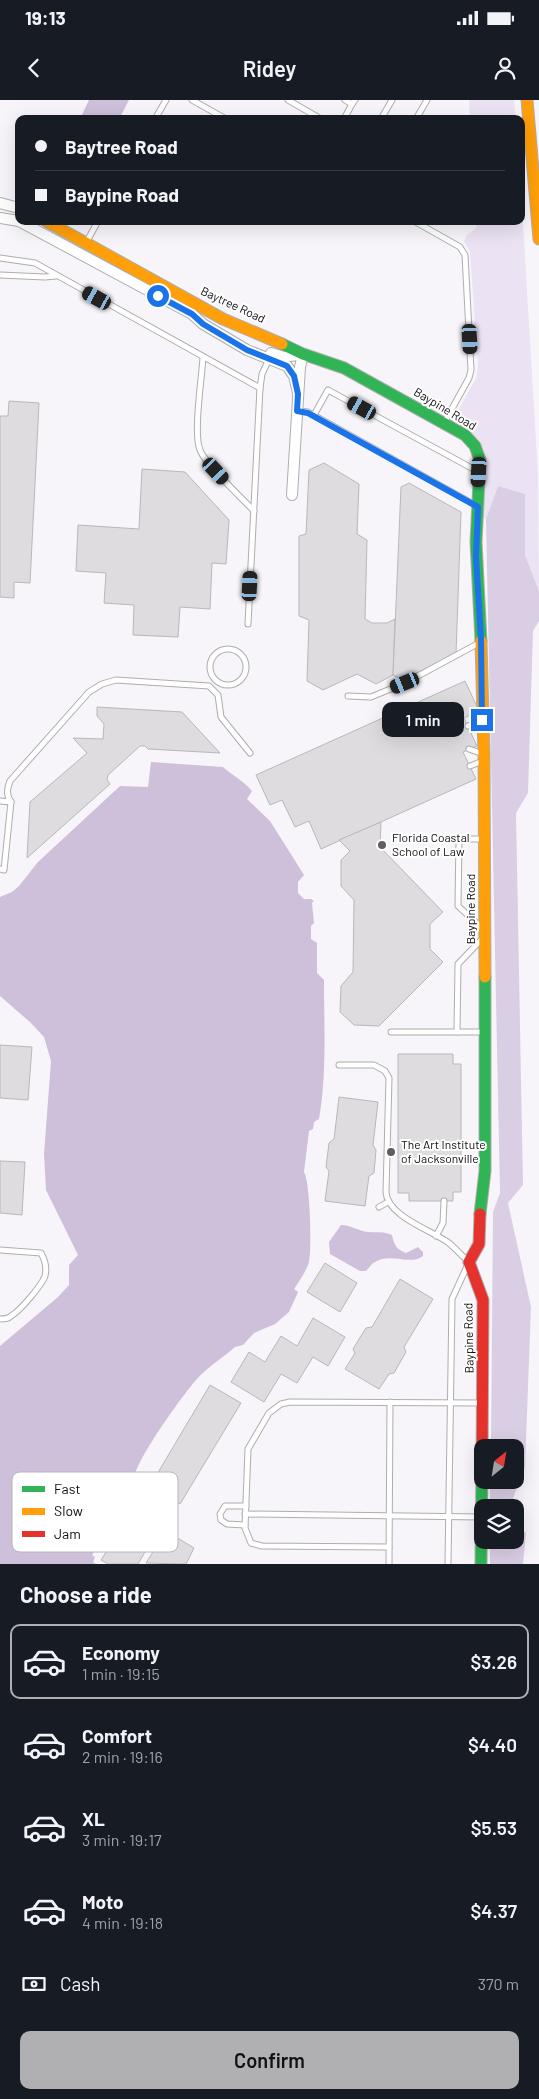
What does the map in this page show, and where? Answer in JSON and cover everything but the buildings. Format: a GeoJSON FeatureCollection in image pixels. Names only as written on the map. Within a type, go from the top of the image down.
{"type":"FeatureCollection","features":[{"type":"Feature","properties":{"kind":"main road"},"geometry":{"type":"LineString","coordinates":[[527,100],[539,239]]}},
{"type":"Feature","properties":{"kind":"main road","name":"Baytree Road"},"geometry":{"type":"LineString","coordinates":[[53,225],[224,319],[255,331],[303,354]]}},
{"type":"Feature","properties":{"kind":"main road","name":"Baypine Road"},"geometry":{"type":"LineString","coordinates":[[303,354],[344,368],[465,435],[473,443],[480,457],[477,586],[481,642],[482,720],[480,734],[484,758],[485,1171],[480,1210],[480,1244],[469,1262],[483,1300],[481,1499]]}},
{"type":"Feature","properties":{"kind":"main road","name":"Baypine Road"},"geometry":{"type":"LineString","coordinates":[[481,1549],[481,1564]]}},
{"type":"Feature","properties":{"kind":"street"},"geometry":{"type":"LineString","coordinates":[[0,203],[15,207]]}},
{"type":"Feature","properties":{"kind":"street","name":"Baytree Road"},"geometry":{"type":"LineString","coordinates":[[0,218],[15,220]]}},
{"type":"Feature","properties":{"kind":"street","name":"Baytree Road"},"geometry":{"type":"LineString","coordinates":[[26,225],[192,314],[215,324],[258,349],[284,357],[303,354]]}},
{"type":"Feature","properties":{"kind":"street","name":"Baytree Road"},"geometry":{"type":"LineString","coordinates":[[192,314],[203,324],[247,350],[282,363],[291,370],[298,394]]}},
{"type":"Feature","properties":{"kind":"street"},"geometry":{"type":"LineString","coordinates":[[292,495],[298,394],[303,354]]}},
{"type":"Feature","properties":{"kind":"lane"},"geometry":{"type":"LineString","coordinates":[[157,115],[166,100]]}},
{"type":"Feature","properties":{"kind":"lane"},"geometry":{"type":"LineString","coordinates":[[192,100],[219,115]]}},
{"type":"Feature","properties":{"kind":"lane"},"geometry":{"type":"LineString","coordinates":[[288,100],[314,115]]}},
{"type":"Feature","properties":{"kind":"lane"},"geometry":{"type":"LineString","coordinates":[[344,100],[353,102],[346,115]]}},
{"type":"Feature","properties":{"kind":"lane"},"geometry":{"type":"LineString","coordinates":[[384,115],[392,100]]}},
{"type":"Feature","properties":{"kind":"lane"},"geometry":{"type":"LineString","coordinates":[[418,115],[427,100]]}},
{"type":"Feature","properties":{"kind":"lane"},"geometry":{"type":"LineString","coordinates":[[86,243],[96,225]]}},
{"type":"Feature","properties":{"kind":"lane"},"geometry":{"type":"LineString","coordinates":[[421,225],[460,247],[465,255],[471,370],[469,378],[444,423]]}},
{"type":"Feature","properties":{"kind":"lane"},"geometry":{"type":"LineString","coordinates":[[0,258],[33,262],[260,388]]}},
{"type":"Feature","properties":{"kind":"lane"},"geometry":{"type":"LineString","coordinates":[[0,275],[56,276]]}},
{"type":"Feature","properties":{"kind":"lane"},"geometry":{"type":"LineString","coordinates":[[203,357],[197,435],[199,450],[254,511]]}},
{"type":"Feature","properties":{"kind":"lane"},"geometry":{"type":"LineString","coordinates":[[248,624],[260,388],[262,374],[269,359]]}},
{"type":"Feature","properties":{"kind":"lane"},"geometry":{"type":"LineString","coordinates":[[314,416],[328,390],[479,472]]}},
{"type":"Feature","properties":{"kind":"lane"},"geometry":{"type":"LineString","coordinates":[[297,411],[307,412],[478,507]]}},
{"type":"Feature","properties":{"kind":"lane"},"geometry":{"type":"LineString","coordinates":[[348,696],[372,697],[405,683],[481,642]]}},
{"type":"Feature","properties":{"kind":"lane"},"geometry":{"type":"LineString","coordinates":[[232,649],[242,654],[246,665],[244,676],[236,684],[224,685],[219,682],[214,679],[210,669],[212,658],[220,650],[232,649]]}},
{"type":"Feature","properties":{"kind":"lane"},"geometry":{"type":"LineString","coordinates":[[0,869],[4,870],[10,802],[7,797],[7,791],[10,781],[89,692],[102,684],[116,680],[202,684],[214,689],[219,697],[221,718],[250,753]]}},
{"type":"Feature","properties":{"kind":"lane"},"geometry":{"type":"LineString","coordinates":[[214,689],[219,682]]}},
{"type":"Feature","properties":{"kind":"lane"},"geometry":{"type":"LineString","coordinates":[[468,726],[482,720]]}},
{"type":"Feature","properties":{"kind":"lane"},"geometry":{"type":"LineString","coordinates":[[469,749],[484,758],[470,766]]}},
{"type":"Feature","properties":{"kind":"lane"},"geometry":{"type":"LineString","coordinates":[[0,801],[10,802]]}},
{"type":"Feature","properties":{"kind":"lane"},"geometry":{"type":"LineString","coordinates":[[457,1032],[458,964],[485,934],[458,906],[459,839],[485,839]]}},
{"type":"Feature","properties":{"kind":"lane"},"geometry":{"type":"LineString","coordinates":[[391,1032],[486,1032]]}},
{"type":"Feature","properties":{"kind":"lane"},"geometry":{"type":"LineString","coordinates":[[339,1065],[374,1065],[382,1068],[388,1074],[386,1192],[388,1202],[395,1211],[450,1244],[469,1262],[452,1299],[448,1564]]}},
{"type":"Feature","properties":{"kind":"lane"},"geometry":{"type":"LineString","coordinates":[[436,1236],[443,1223],[444,1201]]}},
{"type":"Feature","properties":{"kind":"lane"},"geometry":{"type":"LineString","coordinates":[[379,1207],[388,1202]]}},
{"type":"Feature","properties":{"kind":"lane"},"geometry":{"type":"LineString","coordinates":[[0,1250],[41,1253],[46,1261],[44,1278],[17,1312],[7,1319],[0,1319]]}},
{"type":"Feature","properties":{"kind":"lane"},"geometry":{"type":"LineString","coordinates":[[389,1547],[259,1546],[249,1540],[245,1525],[248,1449],[267,1415],[278,1405],[294,1402],[483,1403]]}},
{"type":"Feature","properties":{"kind":"lane"},"geometry":{"type":"LineString","coordinates":[[389,1564],[390,1402]]}},
{"type":"Feature","properties":{"kind":"lane"},"geometry":{"type":"LineString","coordinates":[[245,1525],[227,1524],[220,1517],[220,1511],[225,1506],[246,1506]]}},
{"type":"Feature","properties":{"kind":"lane"},"geometry":{"type":"LineString","coordinates":[[246,1514],[474,1517]]}},
{"type":"Feature","properties":{"kind":"shaded area"},"geometry":{"type":"Polygon","coordinates":[[[89,100],[129,100],[121,115],[82,115],[89,100]]]}},
{"type":"Feature","properties":{"kind":"shaded area"},"geometry":{"type":"Polygon","coordinates":[[[469,100],[514,100],[516,115],[470,115],[469,100]]]}},
{"type":"Feature","properties":{"kind":"shaded area"},"geometry":{"type":"Polygon","coordinates":[[[476,225],[523,225],[538,474],[539,591],[525,555],[525,494],[498,486],[486,519],[482,517],[474,435],[462,424],[458,414],[476,378],[478,366],[470,252],[464,241],[467,235],[476,228],[476,225]]]}},
{"type":"Feature","properties":{"kind":"shaded area"},"geometry":{"type":"Polygon","coordinates":[[[498,486],[525,494],[525,555],[539,591],[539,621],[533,631],[528,793],[516,813],[523,1185],[508,1203],[531,1307],[524,1470],[524,1439],[491,1439],[493,1212],[500,1193],[486,519],[498,486]]]}},
{"type":"Feature","properties":{"kind":"shaded area"},"geometry":{"type":"Polygon","coordinates":[[[151,762],[223,767],[252,791],[247,799],[270,821],[304,875],[298,882],[298,893],[304,899],[314,901],[312,903],[314,923],[311,926],[311,939],[317,943],[317,973],[324,980],[324,1050],[322,1102],[319,1119],[314,1122],[313,1129],[309,1131],[304,1172],[308,1188],[310,1215],[309,1261],[305,1272],[294,1289],[298,1292],[289,1312],[275,1324],[254,1333],[243,1345],[235,1347],[200,1375],[158,1431],[136,1472],[12,1472],[12,1552],[94,1552],[92,1555],[95,1557],[93,1562],[96,1564],[0,1564],[0,1346],[58,1297],[69,1285],[69,1265],[78,1255],[46,1190],[44,1154],[51,1061],[44,1037],[0,996],[0,897],[12,892],[19,886],[38,862],[120,786],[148,787],[151,762]]]}},
{"type":"Feature","properties":{"kind":"shaded area"},"geometry":{"type":"Polygon","coordinates":[[[341,1225],[392,1235],[395,1244],[400,1250],[406,1253],[418,1247],[423,1252],[423,1256],[413,1260],[381,1259],[372,1264],[366,1271],[360,1271],[330,1254],[329,1242],[341,1225]]]}},
{"type":"Feature","properties":{"kind":"shaded area"},"geometry":{"type":"Polygon","coordinates":[[[490,1489],[517,1489],[513,1499],[490,1499],[490,1489]]]}},
{"type":"Feature","properties":{"kind":"shaded area"},"geometry":{"type":"Polygon","coordinates":[[[524,1532],[526,1533],[523,1564],[490,1564],[490,1549],[524,1549],[524,1532]]]}},
{"type":"Feature","properties":{"kind":"traffic: fast"},"geometry":{"type":"LineString","coordinates":[[282,344],[303,354],[344,368],[465,435],[475,446],[480,460],[476,542],[481,641]]}},
{"type":"Feature","properties":{"kind":"traffic: fast"},"geometry":{"type":"LineString","coordinates":[[480,1214],[485,1171],[485,977]]}},
{"type":"Feature","properties":{"kind":"traffic: fast"},"geometry":{"type":"LineString","coordinates":[[481,1564],[482,1489]]}},
{"type":"Feature","properties":{"kind":"traffic: slow"},"geometry":{"type":"LineString","coordinates":[[527,100],[539,239]]}},
{"type":"Feature","properties":{"kind":"traffic: slow"},"geometry":{"type":"LineString","coordinates":[[53,225],[223,319],[282,344]]}},
{"type":"Feature","properties":{"kind":"traffic: slow"},"geometry":{"type":"LineString","coordinates":[[481,641],[484,755],[485,977]]}},
{"type":"Feature","properties":{"kind":"traffic: jam"},"geometry":{"type":"LineString","coordinates":[[480,1214],[479,1244],[469,1262],[483,1300],[482,1439]]}},
{"type":"Feature","properties":{"kind":"place","name":"Florida Coastal School of Law"},"geometry":{"type":"Point","coordinates":[382,845]}},
{"type":"Feature","properties":{"kind":"place","name":"The Art Institute of Jacksonville"},"geometry":{"type":"Point","coordinates":[391,1152]}},
{"type":"Feature","properties":{"kind":"route"},"geometry":{"type":"LineString","coordinates":[[158,296],[192,314],[203,324],[247,350],[287,366],[294,376],[298,394],[297,411],[307,412],[478,507],[476,557],[481,639],[482,720]]}}]}
